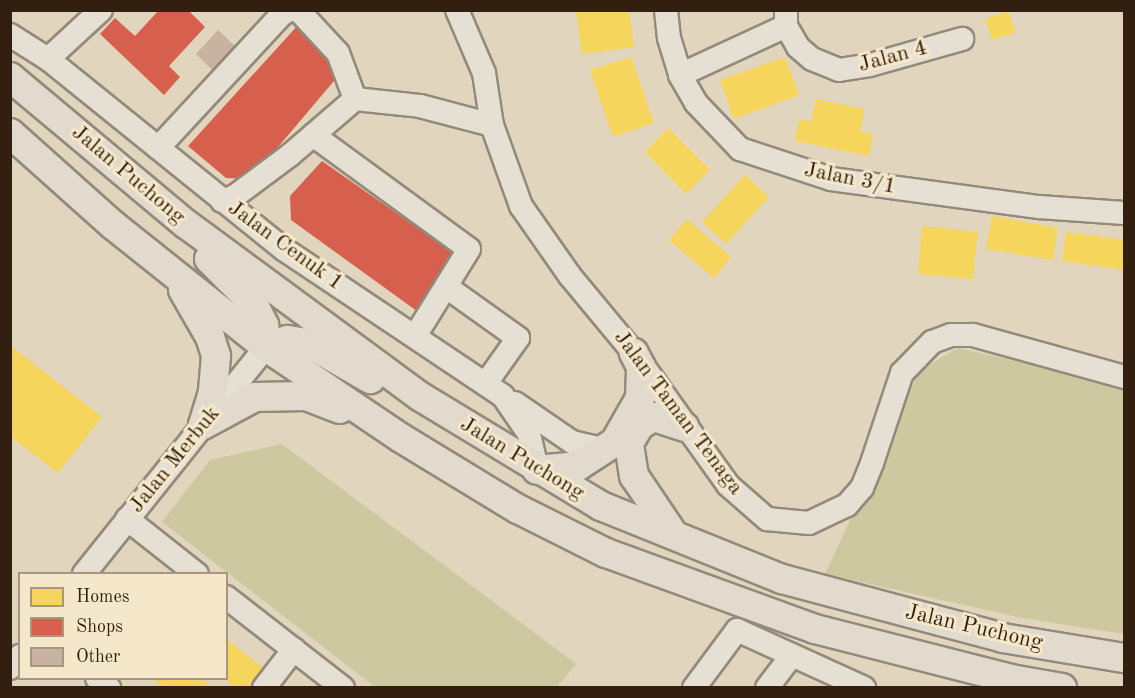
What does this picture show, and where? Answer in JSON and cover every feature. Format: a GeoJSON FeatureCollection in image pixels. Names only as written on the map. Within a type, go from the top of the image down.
{"type":"FeatureCollection","features":[{"type":"Feature","properties":{"kind":"main road","name":"Jalan Puchong"},"geometry":{"type":"LineString","coordinates":[[10,76],[186,224],[421,397],[537,470],[600,506],[782,579],[992,635],[1125,658]]}},
{"type":"Feature","properties":{"kind":"main road","name":"Jalan Puchong"},"geometry":{"type":"LineString","coordinates":[[10,133],[173,274],[266,347],[401,438],[518,509],[606,553],[815,629],[1011,679],[1062,687]]}},
{"type":"Feature","properties":{"kind":"main road"},"geometry":{"type":"LineString","coordinates":[[186,224],[197,245],[252,303],[264,325],[266,347],[288,340],[308,343],[384,387],[421,397]]}},
{"type":"Feature","properties":{"kind":"main road"},"geometry":{"type":"LineString","coordinates":[[173,274],[197,312],[216,356],[213,393],[203,425]]}},
{"type":"Feature","properties":{"kind":"main road"},"geometry":{"type":"LineString","coordinates":[[537,470],[578,466],[606,450],[625,430],[640,398],[641,367],[634,353]]}},
{"type":"Feature","properties":{"kind":"main road"},"geometry":{"type":"LineString","coordinates":[[203,425],[255,397],[285,394],[334,406],[401,438]]}},
{"type":"Feature","properties":{"kind":"main road"},"geometry":{"type":"LineString","coordinates":[[675,537],[634,476],[629,443],[640,425],[654,417],[684,427]]}},
{"type":"Feature","properties":{"kind":"street"},"geometry":{"type":"LineString","coordinates":[[48,58],[100,10]]}},
{"type":"Feature","properties":{"kind":"street"},"geometry":{"type":"LineString","coordinates":[[158,148],[282,14],[290,10]]}},
{"type":"Feature","properties":{"kind":"street"},"geometry":{"type":"LineString","coordinates":[[298,10],[338,53],[355,99]]}},
{"type":"Feature","properties":{"kind":"street","name":"Jalan Taman Tenaga"},"geometry":{"type":"LineString","coordinates":[[457,10],[484,73],[492,125],[521,206],[570,276],[634,353],[684,427],[750,508],[767,519],[809,523],[847,505],[862,488],[902,373],[932,342],[951,335],[973,335],[1125,377]]}},
{"type":"Feature","properties":{"kind":"street","name":"Jalan 3/1"},"geometry":{"type":"LineString","coordinates":[[666,10],[669,38],[680,75],[696,103],[718,129],[740,149],[831,179],[1039,207],[1125,213]]}},
{"type":"Feature","properties":{"kind":"street"},"geometry":{"type":"LineString","coordinates":[[680,75],[786,18]]}},
{"type":"Feature","properties":{"kind":"street","name":"Jalan 4"},"geometry":{"type":"LineString","coordinates":[[786,18],[805,53],[839,70],[870,66],[962,39]]}},
{"type":"Feature","properties":{"kind":"street","name":"Jalan Cenuk 1"},"geometry":{"type":"LineString","coordinates":[[10,35],[48,58],[285,250],[494,390],[529,434],[537,470]]}},
{"type":"Feature","properties":{"kind":"street"},"geometry":{"type":"LineString","coordinates":[[222,201],[249,186],[355,99],[420,106],[492,125]]}},
{"type":"Feature","properties":{"kind":"street"},"geometry":{"type":"LineString","coordinates":[[313,135],[469,249],[448,288],[415,336]]}},
{"type":"Feature","properties":{"kind":"street"},"geometry":{"type":"LineString","coordinates":[[448,288],[518,338],[494,390],[572,442],[606,450]]}},
{"type":"Feature","properties":{"kind":"street","name":"Jalan Merbuk"},"geometry":{"type":"LineString","coordinates":[[85,572],[266,347]]}},
{"type":"Feature","properties":{"kind":"street"},"geometry":{"type":"LineString","coordinates":[[128,519],[196,572]]}},
{"type":"Feature","properties":{"kind":"street"},"geometry":{"type":"LineString","coordinates":[[228,599],[343,687]]}},
{"type":"Feature","properties":{"kind":"street"},"geometry":{"type":"LineString","coordinates":[[694,687],[736,630],[864,687]]}},
{"type":"Feature","properties":{"kind":"street"},"geometry":{"type":"LineString","coordinates":[[264,687],[294,649]]}},
{"type":"Feature","properties":{"kind":"street"},"geometry":{"type":"LineString","coordinates":[[768,687],[792,655]]}},
{"type":"Feature","properties":{"kind":"shaded area"},"geometry":{"type":"Polygon","coordinates":[[[958,348],[1124,385],[1124,634],[1023,618],[825,574],[920,370],[958,348]]]}},
{"type":"Feature","properties":{"kind":"shaded area"},"geometry":{"type":"Polygon","coordinates":[[[282,444],[576,664],[557,687],[375,687],[162,522],[210,460],[282,444]]]}},
{"type":"Feature","properties":{"kind":"building: Homes"},"geometry":{"type":"Polygon","coordinates":[[[576,10],[629,10],[634,47],[582,54],[576,10]]]}},
{"type":"Feature","properties":{"kind":"building: Homes"},"geometry":{"type":"Polygon","coordinates":[[[1008,11],[1016,32],[992,40],[985,19],[1008,11]]]}},
{"type":"Feature","properties":{"kind":"building: Homes"},"geometry":{"type":"Polygon","coordinates":[[[631,57],[654,123],[613,137],[590,70],[631,57]]]}},
{"type":"Feature","properties":{"kind":"building: Homes"},"geometry":{"type":"Polygon","coordinates":[[[785,57],[799,95],[734,119],[720,80],[785,57]]]}},
{"type":"Feature","properties":{"kind":"building: Homes"},"geometry":{"type":"Polygon","coordinates":[[[816,99],[865,109],[860,131],[873,134],[869,156],[795,141],[799,119],[811,122],[816,99]]]}},
{"type":"Feature","properties":{"kind":"building: Homes"},"geometry":{"type":"Polygon","coordinates":[[[668,128],[710,170],[686,194],[645,152],[668,128]]]}},
{"type":"Feature","properties":{"kind":"building: Homes"},"geometry":{"type":"Polygon","coordinates":[[[745,175],[769,197],[726,244],[702,222],[745,175]]]}},
{"type":"Feature","properties":{"kind":"building: Homes"},"geometry":{"type":"Polygon","coordinates":[[[992,216],[1058,228],[1053,260],[986,249],[992,216]]]}},
{"type":"Feature","properties":{"kind":"building: Homes"},"geometry":{"type":"Polygon","coordinates":[[[687,219],[731,257],[714,278],[669,240],[687,219]]]}},
{"type":"Feature","properties":{"kind":"building: Homes"},"geometry":{"type":"Polygon","coordinates":[[[922,226],[978,232],[973,279],[918,274],[922,226]]]}},
{"type":"Feature","properties":{"kind":"building: Homes"},"geometry":{"type":"Polygon","coordinates":[[[1066,232],[1124,240],[1124,270],[1062,261],[1066,232]]]}},
{"type":"Feature","properties":{"kind":"building: Homes"},"geometry":{"type":"Polygon","coordinates":[[[10,345],[102,417],[58,473],[10,436],[10,345]]]}},
{"type":"Feature","properties":{"kind":"building: Homes"},"geometry":{"type":"Polygon","coordinates":[[[228,641],[270,673],[259,688],[235,688],[226,680],[228,641]]]}},
{"type":"Feature","properties":{"kind":"building: Homes"},"geometry":{"type":"Polygon","coordinates":[[[154,680],[203,680],[212,688],[163,688],[154,680]]]}},
{"type":"Feature","properties":{"kind":"building: Shops"},"geometry":{"type":"Polygon","coordinates":[[[159,10],[188,10],[205,27],[169,66],[180,77],[164,95],[100,34],[115,18],[135,36],[159,10]]]}},
{"type":"Feature","properties":{"kind":"building: Shops"},"geometry":{"type":"Polygon","coordinates":[[[298,25],[339,75],[251,179],[226,178],[188,146],[298,25]]]}},
{"type":"Feature","properties":{"kind":"building: Shops"},"geometry":{"type":"Polygon","coordinates":[[[322,161],[455,254],[421,314],[291,220],[290,196],[322,161]]]}},
{"type":"Feature","properties":{"kind":"building: Other"},"geometry":{"type":"Polygon","coordinates":[[[218,30],[236,47],[213,71],[196,54],[218,30]]]}}]}
